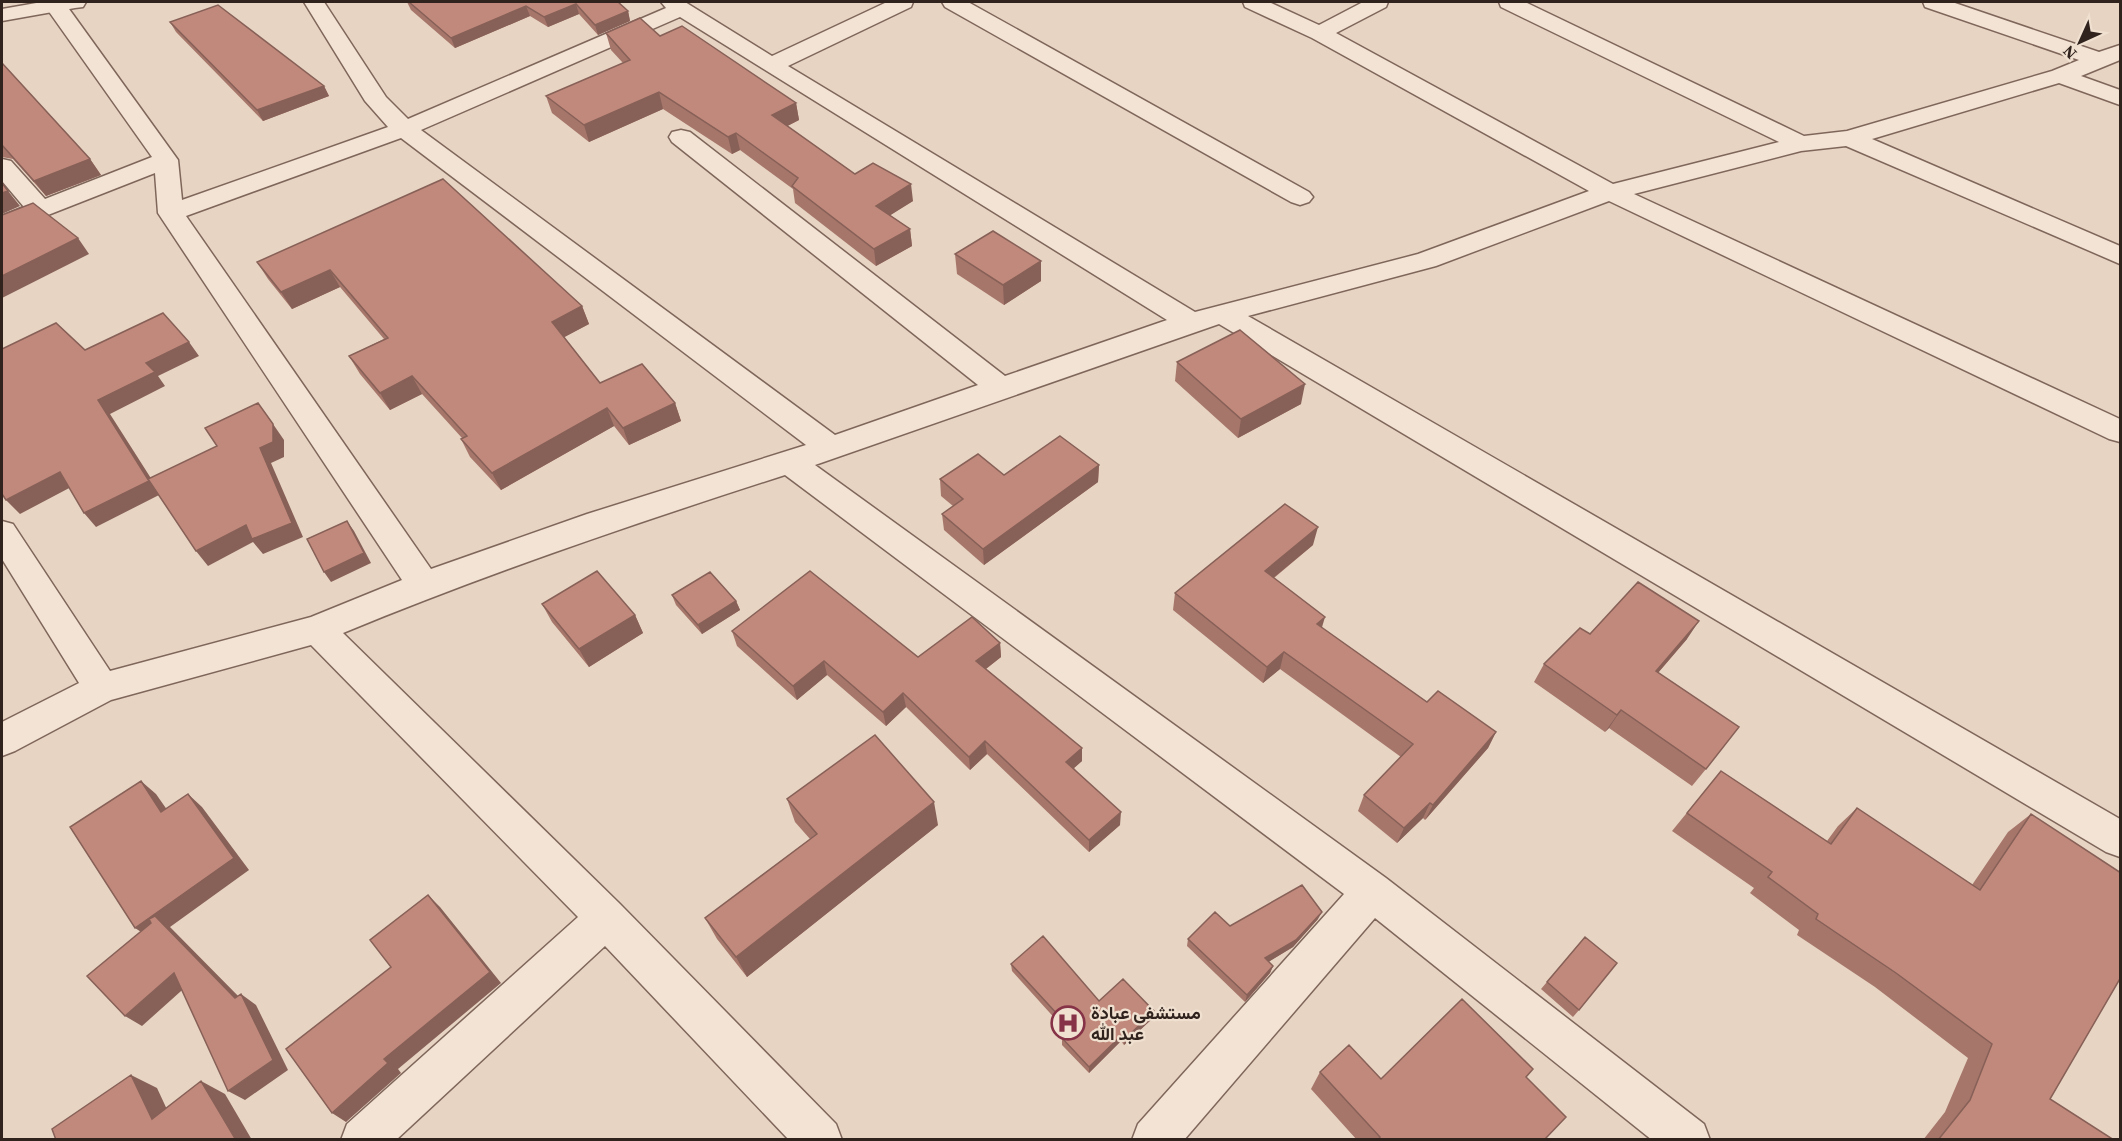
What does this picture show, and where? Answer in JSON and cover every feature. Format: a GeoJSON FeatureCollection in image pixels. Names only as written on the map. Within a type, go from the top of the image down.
{"type":"FeatureCollection","features":[{"type":"Feature","properties":{"kind":"street"},"geometry":{"type":"LineString","coordinates":[[314,2],[377,101],[404,129],[830,447]]}},
{"type":"Feature","properties":{"kind":"street"},"geometry":{"type":"LineString","coordinates":[[771,65],[903,2]]}},
{"type":"Feature","properties":{"kind":"street"},"geometry":{"type":"LineString","coordinates":[[953,2],[1300,197]]}},
{"type":"Feature","properties":{"kind":"street"},"geometry":{"type":"LineString","coordinates":[[1253,2],[1320,33],[1610,192],[2121,431]]}},
{"type":"Feature","properties":{"kind":"street"},"geometry":{"type":"LineString","coordinates":[[1320,33],[1378,2]]}},
{"type":"Feature","properties":{"kind":"street"},"geometry":{"type":"LineString","coordinates":[[1509,2],[1801,144]]}},
{"type":"Feature","properties":{"kind":"street"},"geometry":{"type":"LineString","coordinates":[[1933,2],[2110,56]]}},
{"type":"Feature","properties":{"kind":"street"},"geometry":{"type":"LineString","coordinates":[[2,15],[65,4],[166,160],[171,213],[424,585]]}},
{"type":"Feature","properties":{"kind":"street"},"geometry":{"type":"LineString","coordinates":[[171,213],[404,129],[496,91],[676,5],[1191,322]]}},
{"type":"Feature","properties":{"kind":"street"},"geometry":{"type":"LineString","coordinates":[[2,740],[102,688],[317,629],[424,585],[598,523],[789,462],[1191,322],[1427,260],[1610,192],[1801,144],[1849,138],[2060,76],[2110,56]]}},
{"type":"Feature","properties":{"kind":"street"},"geometry":{"type":"LineString","coordinates":[[2060,76],[2121,98]]}},
{"type":"Feature","properties":{"kind":"street"},"geometry":{"type":"LineString","coordinates":[[681,137],[1001,388]]}},
{"type":"Feature","properties":{"kind":"street"},"geometry":{"type":"LineString","coordinates":[[1849,138],[2121,256]]}},
{"type":"Feature","properties":{"kind":"street"},"geometry":{"type":"LineString","coordinates":[[2,225],[166,160]]}},
{"type":"Feature","properties":{"kind":"street"},"geometry":{"type":"LineString","coordinates":[[2,166],[40,209]]}},
{"type":"Feature","properties":{"kind":"street"},"geometry":{"type":"LineString","coordinates":[[1224,314],[2121,839]]}},
{"type":"Feature","properties":{"kind":"street"},"geometry":{"type":"LineString","coordinates":[[789,462],[1372,891],[1688,1140]]}},
{"type":"Feature","properties":{"kind":"street"},"geometry":{"type":"LineString","coordinates":[[2,533],[102,688]]}},
{"type":"Feature","properties":{"kind":"street"},"geometry":{"type":"LineString","coordinates":[[317,629],[606,918],[820,1140]]}},
{"type":"Feature","properties":{"kind":"street"},"geometry":{"type":"LineString","coordinates":[[1154,1140],[1372,891]]}},
{"type":"Feature","properties":{"kind":"street"},"geometry":{"type":"LineString","coordinates":[[363,1140],[606,918]]}},
{"type":"Feature","properties":{"kind":"building"},"geometry":{"type":"Polygon","coordinates":[[[409,2],[618,2],[628,11],[595,25],[576,4],[544,17],[526,6],[451,38],[409,2]]]}},
{"type":"Feature","properties":{"kind":"building"},"geometry":{"type":"Polygon","coordinates":[[[218,5],[324,86],[257,110],[170,22],[218,5]]]}},
{"type":"Feature","properties":{"kind":"building"},"geometry":{"type":"Polygon","coordinates":[[[640,18],[660,36],[682,26],[796,103],[772,115],[855,174],[873,163],[911,184],[876,206],[910,229],[874,249],[792,186],[798,178],[736,133],[728,137],[659,92],[584,125],[546,96],[630,60],[606,33],[640,18]]]}},
{"type":"Feature","properties":{"kind":"building"},"geometry":{"type":"Polygon","coordinates":[[[2,63],[90,159],[34,181],[2,145],[2,63]]]}},
{"type":"Feature","properties":{"kind":"building"},"geometry":{"type":"Polygon","coordinates":[[[443,179],[582,306],[552,322],[600,383],[642,364],[675,403],[623,428],[607,408],[492,473],[461,439],[467,436],[412,376],[380,393],[349,356],[388,338],[330,270],[281,292],[257,262],[443,179]]]}},
{"type":"Feature","properties":{"kind":"building"},"geometry":{"type":"Polygon","coordinates":[[[2,183],[8,191],[2,193],[2,183]]]}},
{"type":"Feature","properties":{"kind":"building"},"geometry":{"type":"Polygon","coordinates":[[[33,203],[78,238],[2,276],[2,215],[33,203]]]}},
{"type":"Feature","properties":{"kind":"building"},"geometry":{"type":"Polygon","coordinates":[[[993,231],[1041,261],[1003,285],[955,254],[993,231]]]}},
{"type":"Feature","properties":{"kind":"building"},"geometry":{"type":"Polygon","coordinates":[[[163,313],[189,342],[146,363],[155,372],[98,400],[149,481],[84,513],[60,472],[6,500],[2,494],[2,349],[56,323],[85,350],[163,313]]]}},
{"type":"Feature","properties":{"kind":"building"},"geometry":{"type":"Polygon","coordinates":[[[1240,330],[1305,384],[1241,419],[1177,362],[1240,330]]]}},
{"type":"Feature","properties":{"kind":"building"},"geometry":{"type":"Polygon","coordinates":[[[258,403],[273,424],[273,442],[260,448],[292,523],[252,539],[246,525],[196,551],[148,479],[217,446],[205,428],[258,403]]]}},
{"type":"Feature","properties":{"kind":"building"},"geometry":{"type":"Polygon","coordinates":[[[1060,436],[1099,465],[983,549],[942,514],[963,499],[940,479],[978,454],[1004,475],[1060,436]]]}},
{"type":"Feature","properties":{"kind":"building"},"geometry":{"type":"Polygon","coordinates":[[[1285,504],[1318,527],[1265,571],[1325,617],[1317,624],[1427,702],[1438,691],[1496,732],[1433,805],[1430,803],[1404,828],[1364,795],[1413,744],[1284,652],[1267,667],[1175,593],[1285,504]]]}},
{"type":"Feature","properties":{"kind":"building"},"geometry":{"type":"Polygon","coordinates":[[[347,521],[364,553],[324,572],[307,539],[347,521]]]}},
{"type":"Feature","properties":{"kind":"building"},"geometry":{"type":"Polygon","coordinates":[[[597,571],[635,615],[579,649],[542,604],[597,571]]]}},
{"type":"Feature","properties":{"kind":"building"},"geometry":{"type":"Polygon","coordinates":[[[810,571],[918,657],[972,617],[1000,643],[976,661],[1082,748],[1066,762],[1121,812],[1089,840],[985,741],[969,757],[903,693],[883,712],[824,661],[793,686],[732,631],[810,571]]]}},
{"type":"Feature","properties":{"kind":"building"},"geometry":{"type":"Polygon","coordinates":[[[710,572],[736,601],[698,625],[672,595],[710,572]]]}},
{"type":"Feature","properties":{"kind":"building"},"geometry":{"type":"Polygon","coordinates":[[[1638,582],[1699,621],[1656,671],[1739,727],[1706,769],[1621,710],[1617,715],[1544,664],[1580,628],[1590,634],[1638,582]]]}},
{"type":"Feature","properties":{"kind":"building"},"geometry":{"type":"Polygon","coordinates":[[[875,735],[934,802],[736,957],[705,918],[817,834],[787,799],[875,735]]]}},
{"type":"Feature","properties":{"kind":"building"},"geometry":{"type":"Polygon","coordinates":[[[1721,771],[1831,844],[1857,808],[1980,890],[2031,814],[2121,873],[2121,977],[2050,1099],[2114,1140],[1938,1140],[1970,1100],[1992,1044],[1896,973],[1816,919],[1818,914],[1768,877],[1772,872],[1687,813],[1721,771]]]}},
{"type":"Feature","properties":{"kind":"building"},"geometry":{"type":"Polygon","coordinates":[[[141,781],[161,812],[188,794],[234,858],[135,928],[70,827],[141,781]]]}},
{"type":"Feature","properties":{"kind":"building"},"geometry":{"type":"Polygon","coordinates":[[[1302,885],[1322,912],[1296,940],[1265,958],[1273,966],[1247,995],[1188,939],[1215,912],[1230,926],[1302,885]]]}},
{"type":"Feature","properties":{"kind":"building"},"geometry":{"type":"Polygon","coordinates":[[[428,895],[490,972],[384,1059],[388,1063],[332,1113],[286,1049],[391,967],[370,940],[428,895]]]}},
{"type":"Feature","properties":{"kind":"building"},"geometry":{"type":"Polygon","coordinates":[[[155,916],[235,998],[241,994],[273,1060],[228,1091],[174,973],[125,1016],[87,976],[151,923],[149,919],[155,916]]]}},
{"type":"Feature","properties":{"kind":"building"},"geometry":{"type":"Polygon","coordinates":[[[1043,936],[1099,1001],[1123,979],[1154,1011],[1125,1039],[1122,1035],[1089,1067],[1062,1038],[1071,1029],[1011,964],[1043,936]]]}},
{"type":"Feature","properties":{"kind":"building"},"geometry":{"type":"Polygon","coordinates":[[[1585,937],[1617,963],[1579,1010],[1547,982],[1585,937]]]}},
{"type":"Feature","properties":{"kind":"building"},"geometry":{"type":"Polygon","coordinates":[[[1462,999],[1533,1069],[1526,1077],[1566,1117],[1546,1138],[1548,1140],[1378,1140],[1380,1137],[1320,1072],[1349,1045],[1381,1079],[1462,999]]]}},
{"type":"Feature","properties":{"kind":"building"},"geometry":{"type":"Polygon","coordinates":[[[131,1075],[152,1119],[201,1081],[236,1140],[56,1140],[52,1129],[131,1075]]]}},
{"type":"Feature","properties":{"kind":"place","name":"مستشفى عبادة عبد الله"},"geometry":{"type":"Point","coordinates":[1068,1023]}}]}
